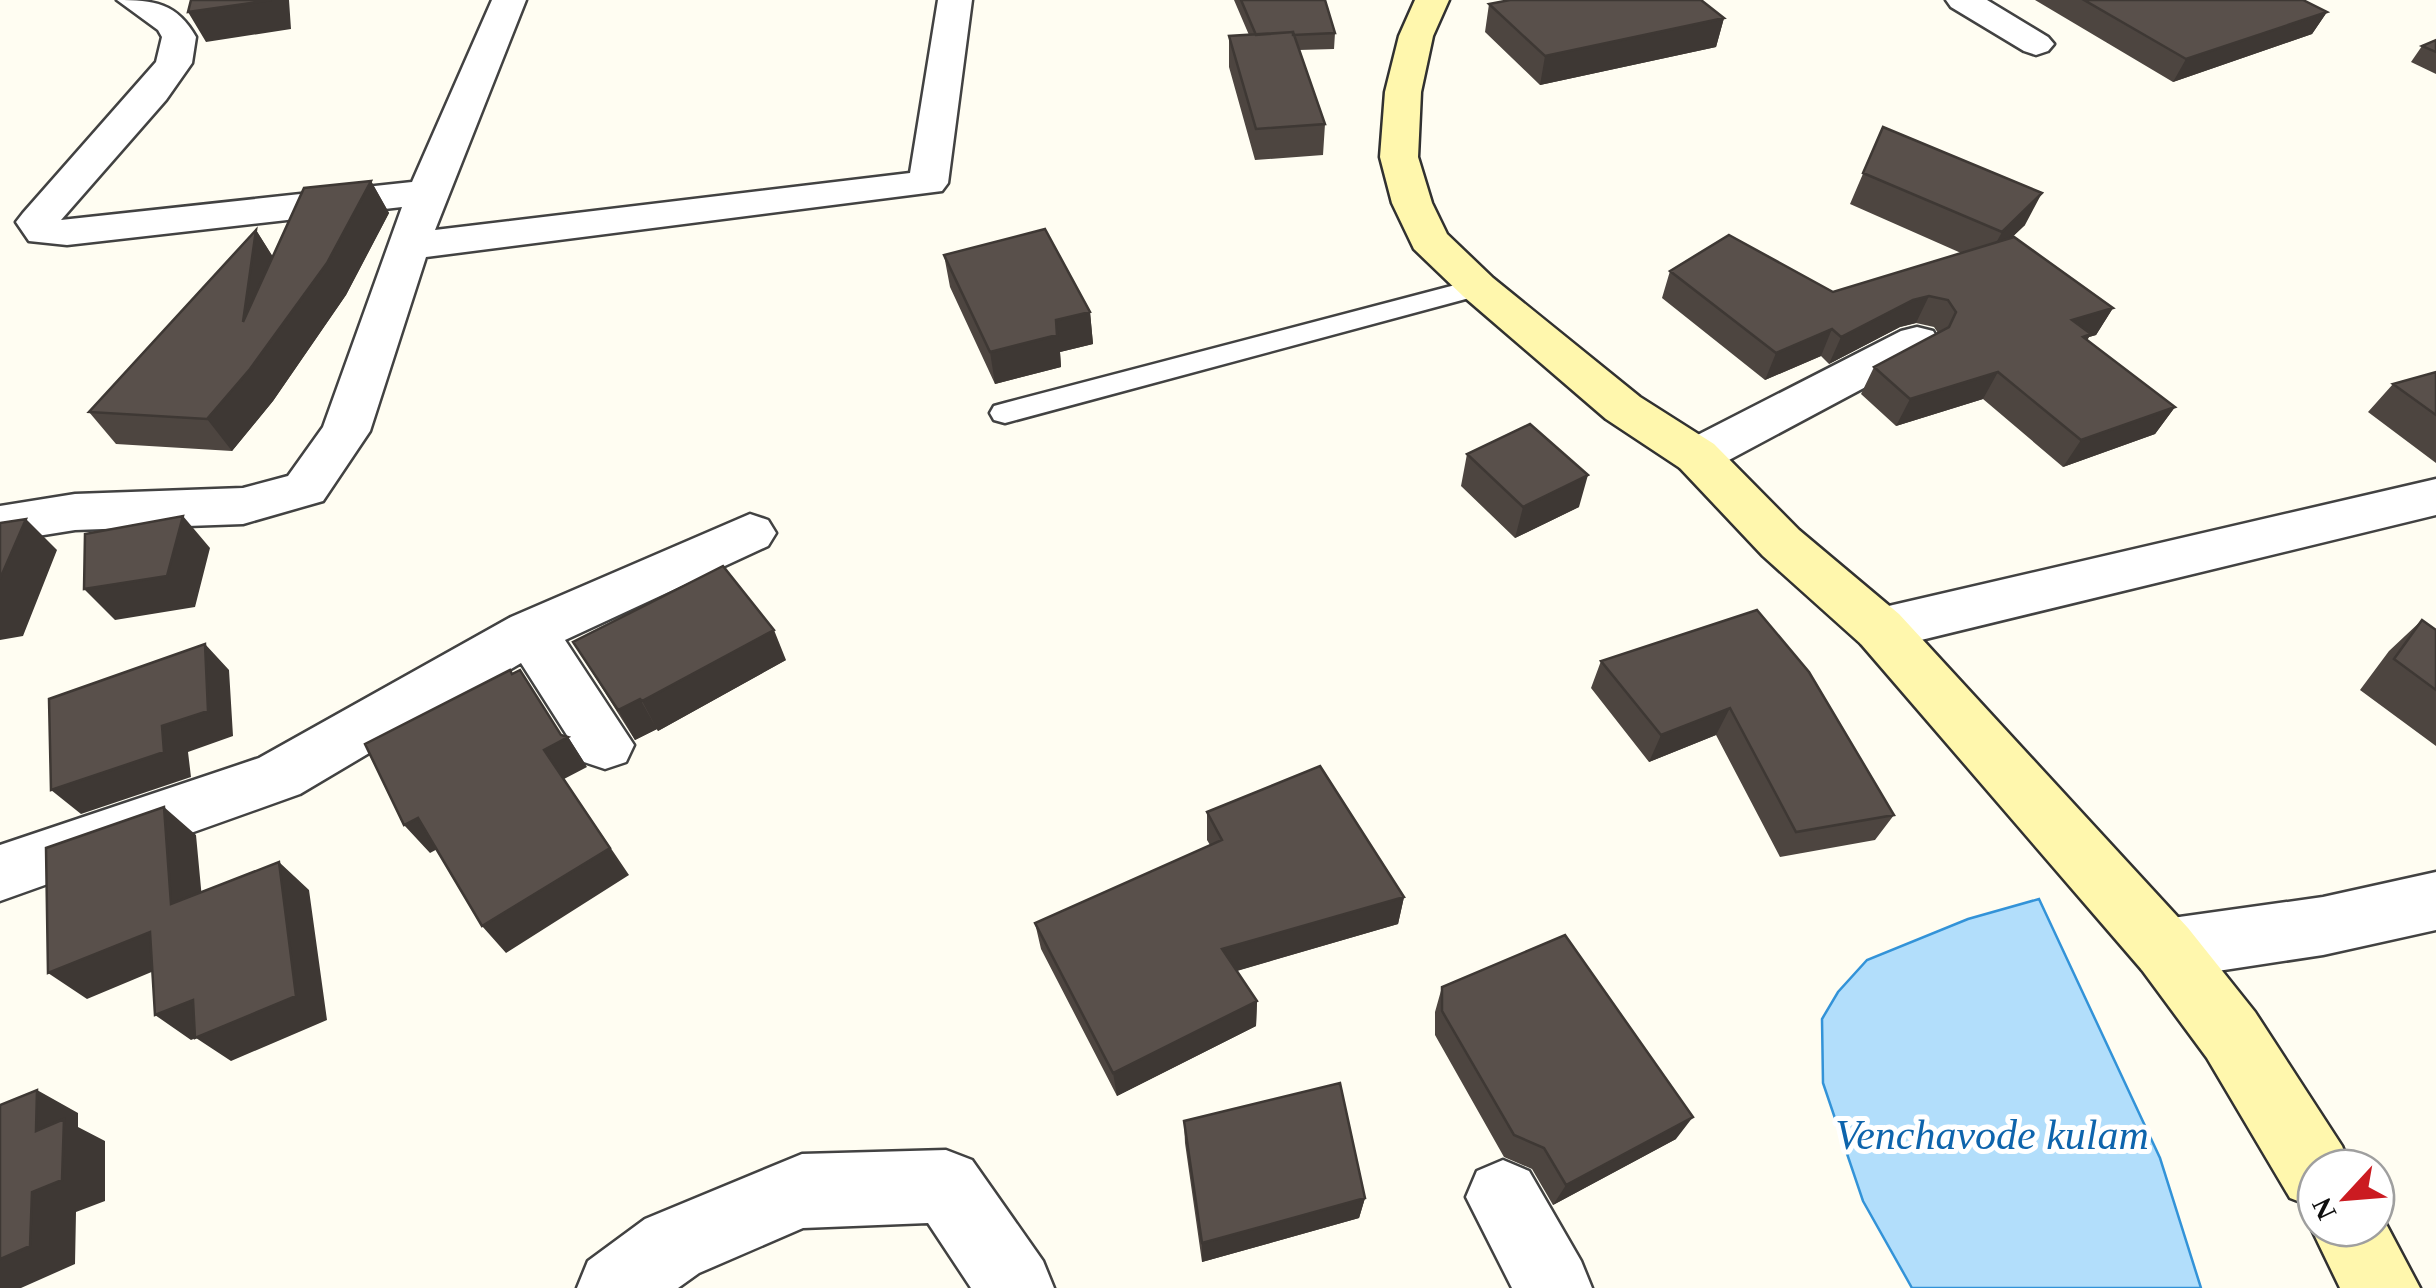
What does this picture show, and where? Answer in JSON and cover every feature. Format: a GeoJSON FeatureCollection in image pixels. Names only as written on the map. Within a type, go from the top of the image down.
{"type":"FeatureCollection","features":[{"type":"Feature","properties":{"kind":"main road"},"geometry":{"type":"LineString","coordinates":[[1432,0],[1416,36],[1403,92],[1399,156],[1412,204],[1429,240],[1478,287],[1623,408],[1696,456],[1781,542],[1880,629],[2165,949],[2231,1035],[2301,1148]]}},
{"type":"Feature","properties":{"kind":"main road"},"geometry":{"type":"LineString","coordinates":[[2359,1248],[2382,1288]]}},
{"type":"Feature","properties":{"kind":"street"},"geometry":{"type":"LineString","coordinates":[[134,0],[172,24],[178,37],[174,62],[154,92],[45,211],[37,222],[44,232],[67,233],[427,192]]}},
{"type":"Feature","properties":{"kind":"street"},"geometry":{"type":"LineString","coordinates":[[0,524],[75,512],[243,506],[305,489],[346,431],[427,192],[509,0]]}},
{"type":"Feature","properties":{"kind":"street"},"geometry":{"type":"LineString","coordinates":[[410,246],[928,183],[955,0]]}},
{"type":"Feature","properties":{"kind":"street"},"geometry":{"type":"LineString","coordinates":[[1962,0],[2036,44]]}},
{"type":"Feature","properties":{"kind":"street"},"geometry":{"type":"LineString","coordinates":[[1696,456],[1917,341]]}},
{"type":"Feature","properties":{"kind":"street"},"geometry":{"type":"LineString","coordinates":[[1880,629],[2436,497]]}},
{"type":"Feature","properties":{"kind":"street"},"geometry":{"type":"LineString","coordinates":[[0,873],[279,776],[530,632],[750,534]]}},
{"type":"Feature","properties":{"kind":"street"},"geometry":{"type":"LineString","coordinates":[[530,632],[605,744]]}},
{"type":"Feature","properties":{"kind":"street"},"geometry":{"type":"LineString","coordinates":[[2165,949],[2323,926],[2436,901]]}},
{"type":"Feature","properties":{"kind":"street"},"geometry":{"type":"LineString","coordinates":[[615,1288],[672,1246],[802,1191],[946,1186],[1016,1288]]}},
{"type":"Feature","properties":{"kind":"street"},"geometry":{"type":"LineString","coordinates":[[1502,1197],[1554,1288]]}},
{"type":"Feature","properties":{"kind":"lane"},"geometry":{"type":"LineString","coordinates":[[1006,413],[1478,287]]}},
{"type":"Feature","properties":{"kind":"water","name":"Venchavode kulam"},"geometry":{"type":"Polygon","coordinates":[[[2039,899],[2160,1158],[2201,1288],[1912,1288],[1863,1201],[1823,1083],[1822,1019],[1838,992],[1867,960],[1968,919],[2039,899]]]}},
{"type":"Feature","properties":{"kind":"building"},"geometry":{"type":"Polygon","coordinates":[[[191,0],[271,0],[188,12],[191,0]]]}},
{"type":"Feature","properties":{"kind":"building"},"geometry":{"type":"Polygon","coordinates":[[[1241,0],[1325,0],[1335,33],[1256,35],[1241,0]]]}},
{"type":"Feature","properties":{"kind":"building"},"geometry":{"type":"Polygon","coordinates":[[[1510,0],[1701,0],[1724,18],[1545,56],[1489,4],[1510,0]]]}},
{"type":"Feature","properties":{"kind":"building"},"geometry":{"type":"Polygon","coordinates":[[[2084,0],[2303,0],[2327,12],[2186,59],[2084,0]]]}},
{"type":"Feature","properties":{"kind":"building"},"geometry":{"type":"Polygon","coordinates":[[[1293,32],[1325,124],[1256,129],[1229,36],[1293,32]]]}},
{"type":"Feature","properties":{"kind":"building"},"geometry":{"type":"Polygon","coordinates":[[[2436,40],[2436,52],[2422,46],[2436,40]]]}},
{"type":"Feature","properties":{"kind":"building"},"geometry":{"type":"Polygon","coordinates":[[[1883,127],[2042,193],[2002,232],[1863,173],[1883,127]]]}},
{"type":"Feature","properties":{"kind":"building"},"geometry":{"type":"Polygon","coordinates":[[[371,181],[327,263],[250,369],[207,419],[89,412],[256,230],[243,322],[304,188],[371,181]]]}},
{"type":"Feature","properties":{"kind":"building"},"geometry":{"type":"Polygon","coordinates":[[[1045,229],[1090,312],[1056,320],[1057,335],[990,352],[944,255],[1045,229]]]}},
{"type":"Feature","properties":{"kind":"building"},"geometry":{"type":"Polygon","coordinates":[[[1729,235],[1833,292],[2014,237],[2113,308],[2072,320],[2091,334],[2083,337],[2175,407],[2081,440],[1998,372],[1910,399],[1874,367],[1949,327],[1956,312],[1948,300],[1929,296],[1913,300],[1841,337],[1832,329],[1776,353],[1670,271],[1729,235]]]}},
{"type":"Feature","properties":{"kind":"building"},"geometry":{"type":"Polygon","coordinates":[[[2436,372],[2436,415],[2393,384],[2436,372]]]}},
{"type":"Feature","properties":{"kind":"building"},"geometry":{"type":"Polygon","coordinates":[[[1530,424],[1588,475],[1523,507],[1467,454],[1530,424]]]}},
{"type":"Feature","properties":{"kind":"building"},"geometry":{"type":"Polygon","coordinates":[[[183,516],[167,576],[84,589],[85,534],[183,516]]]}},
{"type":"Feature","properties":{"kind":"building"},"geometry":{"type":"Polygon","coordinates":[[[26,519],[0,579],[0,523],[26,519]]]}},
{"type":"Feature","properties":{"kind":"building"},"geometry":{"type":"Polygon","coordinates":[[[723,566],[774,630],[618,710],[573,642],[723,566]]]}},
{"type":"Feature","properties":{"kind":"building"},"geometry":{"type":"Polygon","coordinates":[[[1757,610],[1809,672],[1894,815],[1796,832],[1730,708],[1661,735],[1601,661],[1757,610]]]}},
{"type":"Feature","properties":{"kind":"building"},"geometry":{"type":"Polygon","coordinates":[[[2422,620],[2436,630],[2436,690],[2394,659],[2422,620]]]}},
{"type":"Feature","properties":{"kind":"building"},"geometry":{"type":"Polygon","coordinates":[[[205,644],[208,711],[162,726],[164,752],[51,790],[49,699],[205,644]]]}},
{"type":"Feature","properties":{"kind":"building"},"geometry":{"type":"Polygon","coordinates":[[[510,670],[512,674],[520,670],[561,735],[568,737],[544,750],[610,848],[482,926],[418,818],[404,825],[365,744],[510,670]]]}},
{"type":"Feature","properties":{"kind":"building"},"geometry":{"type":"Polygon","coordinates":[[[1320,766],[1404,897],[1222,949],[1257,1001],[1113,1073],[1035,923],[1222,840],[1207,812],[1320,766]]]}},
{"type":"Feature","properties":{"kind":"building"},"geometry":{"type":"Polygon","coordinates":[[[164,807],[171,904],[279,862],[296,996],[195,1038],[193,1000],[155,1015],[150,932],[48,973],[46,848],[164,807]]]}},
{"type":"Feature","properties":{"kind":"building"},"geometry":{"type":"Polygon","coordinates":[[[1565,935],[1693,1117],[1566,1185],[1544,1148],[1514,1135],[1442,1011],[1442,987],[1565,935]]]}},
{"type":"Feature","properties":{"kind":"building"},"geometry":{"type":"Polygon","coordinates":[[[1340,1083],[1365,1198],[1202,1243],[1184,1121],[1340,1083]]]}},
{"type":"Feature","properties":{"kind":"building"},"geometry":{"type":"Polygon","coordinates":[[[37,1090],[36,1131],[64,1119],[62,1180],[32,1192],[30,1246],[0,1259],[0,1105],[37,1090]]]}}]}
